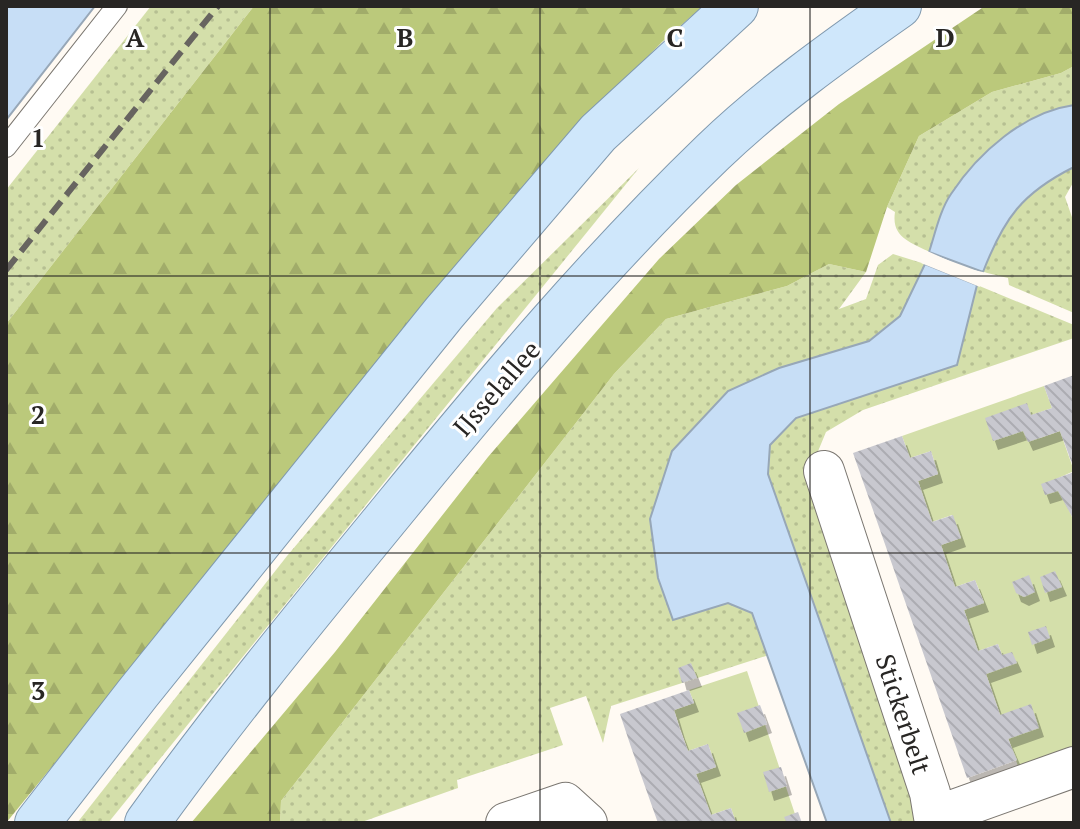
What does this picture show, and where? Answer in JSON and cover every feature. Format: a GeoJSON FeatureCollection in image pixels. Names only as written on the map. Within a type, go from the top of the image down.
{"type":"FeatureCollection","features":[{"type":"Feature","properties":{"kind":"main road"},"geometry":{"type":"LineString","coordinates":[[37,823],[425,338],[577,157],[598,133],[736,6]]}},
{"type":"Feature","properties":{"kind":"main road","name":"IJsselallee"},"geometry":{"type":"LineString","coordinates":[[147,823],[226,714],[487,396],[643,225],[714,151],[832,53],[899,6]]}},
{"type":"Feature","properties":{"kind":"street","name":"Stickerbelt"},"geometry":{"type":"LineString","coordinates":[[824,471],[930,793],[934,817],[1074,767]]}},
{"type":"Feature","properties":{"kind":"street"},"geometry":{"type":"LineString","coordinates":[[506,823],[565,803],[587,823]]}},
{"type":"Feature","properties":{"kind":"lane"},"geometry":{"type":"LineString","coordinates":[[6,147],[117,6]]}},
{"type":"Feature","properties":{"kind":"green space"},"geometry":{"type":"Polygon","coordinates":[[[151,6],[254,6],[6,324],[6,190],[151,6]]]}},
{"type":"Feature","properties":{"kind":"green space"},"geometry":{"type":"Polygon","coordinates":[[[254,6],[703,6],[662,42],[540,168],[6,823],[6,324],[254,6]]]}},
{"type":"Feature","properties":{"kind":"green space"},"geometry":{"type":"Polygon","coordinates":[[[985,6],[1074,6],[1074,66],[1061,73],[992,92],[919,136],[887,207],[866,272],[829,264],[787,286],[666,319],[614,374],[281,801],[280,823],[191,823],[335,652],[488,457],[659,259],[736,185],[839,104],[985,6]]]}},
{"type":"Feature","properties":{"kind":"green space"},"geometry":{"type":"Polygon","coordinates":[[[1074,66],[1074,105],[1062,107],[949,196],[929,252],[899,233],[895,212],[887,207],[919,136],[992,92],[1061,73],[1074,66]]]}},
{"type":"Feature","properties":{"kind":"green space"},"geometry":{"type":"Polygon","coordinates":[[[1074,167],[1074,181],[1065,197],[1074,223],[1074,313],[1009,285],[1008,278],[983,272],[999,236],[1017,209],[1041,187],[1074,167]]]}},
{"type":"Feature","properties":{"kind":"green space"},"geometry":{"type":"Polygon","coordinates":[[[639,168],[108,823],[77,823],[287,556],[497,308],[639,168]]]}},
{"type":"Feature","properties":{"kind":"green space"},"geometry":{"type":"Polygon","coordinates":[[[893,254],[925,264],[900,316],[868,341],[779,368],[673,620],[728,603],[752,613],[769,655],[611,706],[603,743],[586,696],[550,708],[563,745],[457,780],[458,788],[359,823],[280,823],[281,801],[614,374],[666,319],[787,286],[829,264],[866,272],[839,309],[866,299],[878,265],[893,254]]]}},
{"type":"Feature","properties":{"kind":"green space"},"geometry":{"type":"Polygon","coordinates":[[[977,285],[1074,325],[1074,338],[863,410],[826,432],[809,473],[925,823],[891,823],[768,474],[770,444],[796,418],[957,365],[977,285]]]}},
{"type":"Feature","properties":{"kind":"green space"},"geometry":{"type":"Polygon","coordinates":[[[1044,386],[1052,408],[1032,415],[1040,438],[1060,431],[1074,471],[1054,480],[1074,521],[1074,750],[1019,769],[986,674],[1006,666],[998,644],[978,651],[964,610],[984,602],[975,580],[955,587],[941,545],[961,538],[952,515],[932,522],[918,481],[938,474],[931,451],[910,458],[902,436],[1044,386]]]}},
{"type":"Feature","properties":{"kind":"green space"},"geometry":{"type":"Polygon","coordinates":[[[747,671],[798,823],[736,823],[731,808],[711,815],[696,774],[716,767],[708,744],[688,751],[674,710],[694,703],[689,690],[747,671]]]}},
{"type":"Feature","properties":{"kind":"water"},"geometry":{"type":"Polygon","coordinates":[[[6,6],[95,6],[6,120],[6,6]]]}},
{"type":"Feature","properties":{"kind":"water"},"geometry":{"type":"Polygon","coordinates":[[[1074,105],[1074,167],[1041,187],[1017,209],[999,236],[983,272],[929,252],[947,200],[975,164],[1020,125],[1055,109],[1074,105]]]}},
{"type":"Feature","properties":{"kind":"water"},"geometry":{"type":"Polygon","coordinates":[[[925,264],[977,285],[957,365],[796,418],[770,445],[768,474],[891,823],[827,823],[752,613],[728,603],[673,620],[658,578],[650,519],[672,451],[728,391],[779,368],[869,341],[900,316],[925,264]]]}},
{"type":"Feature","properties":{"kind":"pier"},"geometry":{"type":"Polygon","coordinates":[[[925,250],[965,268],[987,273],[983,276],[964,271],[927,256],[925,250]]]}},
{"type":"Feature","properties":{"kind":"pier"},"geometry":{"type":"Polygon","coordinates":[[[926,260],[978,281],[980,287],[921,263],[926,260]]]}},
{"type":"Feature","properties":{"kind":"building"},"geometry":{"type":"Polygon","coordinates":[[[1074,375],[1074,469],[1060,431],[1028,442],[1023,431],[993,441],[985,418],[1027,403],[1031,415],[1052,408],[1044,386],[1074,375]]]}},
{"type":"Feature","properties":{"kind":"building"},"geometry":{"type":"Polygon","coordinates":[[[902,436],[910,458],[931,451],[938,474],[918,481],[932,522],[953,515],[961,538],[941,545],[955,587],[975,580],[984,603],[964,610],[978,651],[998,644],[1002,655],[1012,652],[1017,663],[986,674],[1000,715],[1031,704],[1039,728],[1008,739],[1017,760],[967,778],[853,453],[902,436]]]}},
{"type":"Feature","properties":{"kind":"building"},"geometry":{"type":"Polygon","coordinates":[[[1074,472],[1074,520],[1058,491],[1045,495],[1041,484],[1074,472]]]}},
{"type":"Feature","properties":{"kind":"building"},"geometry":{"type":"Polygon","coordinates":[[[1055,571],[1062,587],[1045,593],[1040,577],[1055,571]]]}},
{"type":"Feature","properties":{"kind":"building"},"geometry":{"type":"Polygon","coordinates":[[[1029,575],[1035,592],[1024,597],[1016,593],[1012,582],[1029,575]]]}},
{"type":"Feature","properties":{"kind":"building"},"geometry":{"type":"Polygon","coordinates":[[[1046,626],[1050,638],[1032,645],[1028,632],[1046,626]]]}},
{"type":"Feature","properties":{"kind":"building"},"geometry":{"type":"Polygon","coordinates":[[[691,663],[697,678],[682,683],[678,668],[691,663]]]}},
{"type":"Feature","properties":{"kind":"building"},"geometry":{"type":"Polygon","coordinates":[[[689,690],[694,703],[674,710],[680,730],[688,751],[708,744],[716,767],[696,774],[711,815],[731,808],[736,823],[658,823],[631,747],[620,714],[689,690]]]}},
{"type":"Feature","properties":{"kind":"building"},"geometry":{"type":"Polygon","coordinates":[[[760,705],[767,724],[744,733],[737,713],[760,705]]]}},
{"type":"Feature","properties":{"kind":"building"},"geometry":{"type":"Polygon","coordinates":[[[781,767],[787,786],[769,792],[763,772],[781,767]]]}},
{"type":"Feature","properties":{"kind":"building"},"geometry":{"type":"Polygon","coordinates":[[[798,812],[802,823],[787,823],[784,817],[798,812]]]}},
{"type":"Feature","properties":{"kind":"railway"},"geometry":{"type":"LineString","coordinates":[[6,270],[218,6]]}}]}
